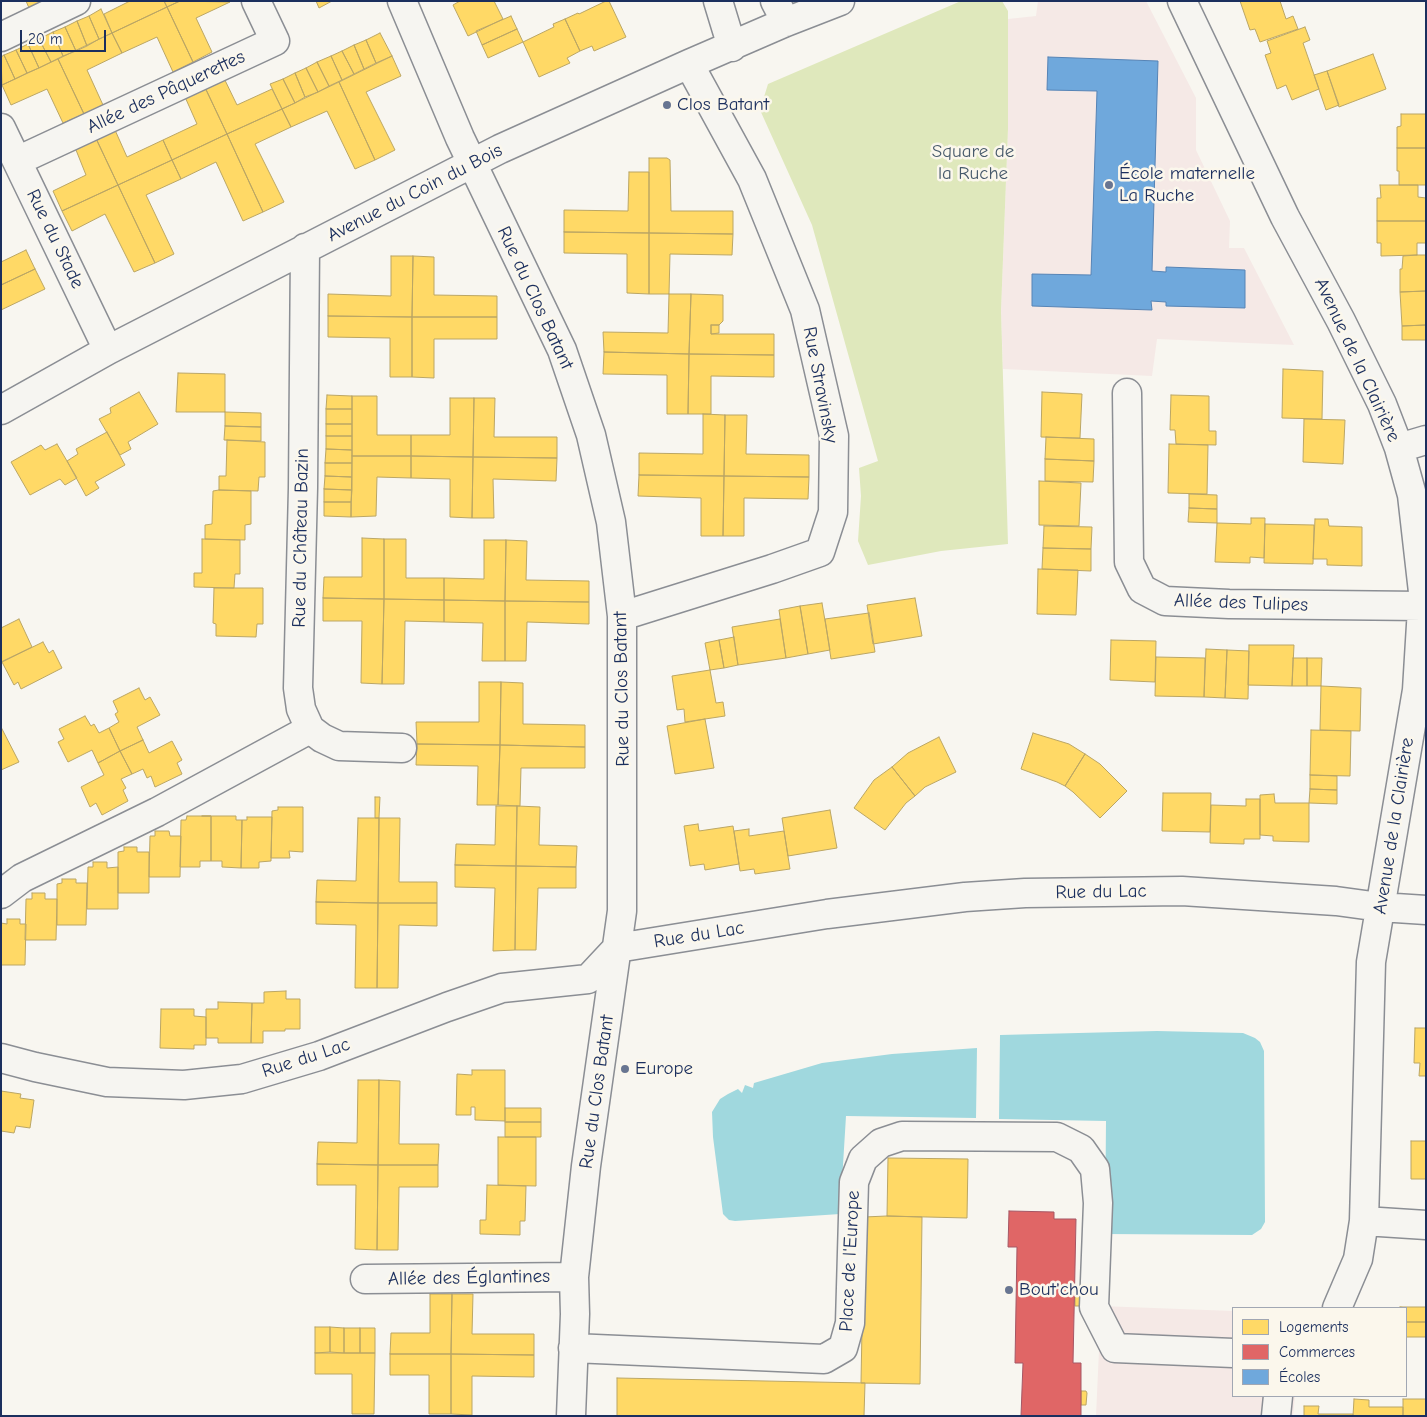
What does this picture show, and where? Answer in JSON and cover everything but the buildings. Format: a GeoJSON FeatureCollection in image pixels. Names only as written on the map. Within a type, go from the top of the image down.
{"type":"FeatureCollection","features":[{"type":"Feature","properties":{"kind":"street"},"geometry":{"type":"LineString","coordinates":[[1,37],[76,1]]}},
{"type":"Feature","properties":{"kind":"street","name":"Allée des Pâquerettes"},"geometry":{"type":"LineString","coordinates":[[16,161],[275,42],[256,1]]}},
{"type":"Feature","properties":{"kind":"street","name":"Rue du Clos Batant"},"geometry":{"type":"LineString","coordinates":[[402,1],[460,138],[562,350],[591,434],[610,522],[622,616],[622,911],[588,1157],[574,1277],[574,1348],[571,1416]]}},
{"type":"Feature","properties":{"kind":"street"},"geometry":{"type":"LineString","coordinates":[[718,1],[732,47]]}},
{"type":"Feature","properties":{"kind":"street","name":"Avenue du Coin du Bois"},"geometry":{"type":"LineString","coordinates":[[1,410],[108,350],[500,149],[689,64],[732,47],[780,12],[840,1]]}},
{"type":"Feature","properties":{"kind":"street","name":"Avenue de la Clairière"},"geometry":{"type":"LineString","coordinates":[[1182,1],[1286,217],[1382,404],[1399,448],[1412,495],[1422,592],[1416,690],[1371,962],[1364,1221],[1358,1259],[1337,1307]]}},
{"type":"Feature","properties":{"kind":"street","name":"Rue Stravinsky"},"geometry":{"type":"LineString","coordinates":[[622,616],[820,552],[833,512],[834,436],[805,310],[752,180],[689,64]]}},
{"type":"Feature","properties":{"kind":"street","name":"Rue du Stade"},"geometry":{"type":"LineString","coordinates":[[1,128],[108,350]]}},
{"type":"Feature","properties":{"kind":"street","name":"Rue du Château Bazin"},"geometry":{"type":"LineString","coordinates":[[306,248],[298,688],[301,709],[310,729]]}},
{"type":"Feature","properties":{"kind":"street","name":"Allée des Tulipes"},"geometry":{"type":"LineString","coordinates":[[1127,394],[1128,562],[1142,589],[1165,601],[1228,604],[1422,606]]}},
{"type":"Feature","properties":{"kind":"street"},"geometry":{"type":"LineString","coordinates":[[1399,448],[1426,440]]}},
{"type":"Feature","properties":{"kind":"street"},"geometry":{"type":"LineString","coordinates":[[1,894],[22,878],[157,812],[310,729],[322,738],[339,746],[402,748]]}},
{"type":"Feature","properties":{"kind":"street","name":"Rue du Lac"},"geometry":{"type":"LineString","coordinates":[[1,1058],[107,1082],[184,1086],[242,1079],[319,1056],[502,988],[588,979],[618,948],[827,914],[965,897],[1016,894],[1182,891],[1336,901],[1380,907],[1426,910]]}},
{"type":"Feature","properties":{"kind":"street","name":"Place de l'Europe"},"geometry":{"type":"LineString","coordinates":[[574,1348],[824,1359],[843,1348],[850,1323],[854,1182],[863,1159],[881,1143],[902,1136],[1057,1136],[1081,1149],[1095,1170],[1098,1203],[1094,1307],[1115,1348],[1232,1353]]}},
{"type":"Feature","properties":{"kind":"street"},"geometry":{"type":"LineString","coordinates":[[1364,1221],[1426,1225]]}},
{"type":"Feature","properties":{"kind":"street","name":"Allée des Églantines"},"geometry":{"type":"LineString","coordinates":[[365,1279],[574,1277]]}},
{"type":"Feature","properties":{"kind":"street"},"geometry":{"type":"LineString","coordinates":[[1276,1416],[1278,1397]]}},
{"type":"Feature","properties":{"kind":"shaded area","name":"École maternelle La Ruche"},"geometry":{"type":"Polygon","coordinates":[[[1038,1],[1146,1],[1196,98],[1196,150],[1230,221],[1229,248],[1244,248],[1294,345],[1157,339],[1152,376],[1003,369],[1001,311],[1008,129],[1008,19],[1036,16],[1038,1]]]}},
{"type":"Feature","properties":{"kind":"shaded area"},"geometry":{"type":"Polygon","coordinates":[[[1101,1306],[1232,1311],[1232,1397],[1295,1397],[1293,1416],[1096,1416],[1101,1306]]]}},
{"type":"Feature","properties":{"kind":"green space","name":"Square de la Ruche"},"geometry":{"type":"Polygon","coordinates":[[[961,1],[1002,1],[1008,11],[1008,129],[1001,311],[1008,544],[941,551],[868,565],[858,541],[861,496],[859,468],[878,461],[812,225],[760,110],[768,84],[961,1]]]}},
{"type":"Feature","properties":{"kind":"water"},"geometry":{"type":"Polygon","coordinates":[[[1157,1031],[1243,1033],[1260,1042],[1264,1051],[1265,1222],[1261,1229],[1252,1235],[1105,1234],[1106,1121],[999,1119],[1000,1035],[1157,1031]]]}},
{"type":"Feature","properties":{"kind":"water"},"geometry":{"type":"Polygon","coordinates":[[[977,1048],[976,1118],[846,1116],[840,1214],[735,1221],[729,1220],[723,1214],[713,1137],[712,1112],[720,1099],[738,1089],[742,1093],[745,1085],[753,1088],[754,1083],[822,1063],[892,1054],[977,1048]]]}},
{"type":"Feature","properties":{"kind":"place","name":"Clos Batant"},"geometry":{"type":"Point","coordinates":[667,105]}},
{"type":"Feature","properties":{"kind":"place","name":"École maternelle La Ruche"},"geometry":{"type":"Point","coordinates":[1109,185]}},
{"type":"Feature","properties":{"kind":"place","name":"Europe"},"geometry":{"type":"Point","coordinates":[625,1069]}},
{"type":"Feature","properties":{"kind":"place","name":"Bout'chou"},"geometry":{"type":"Point","coordinates":[1009,1290]}}]}
